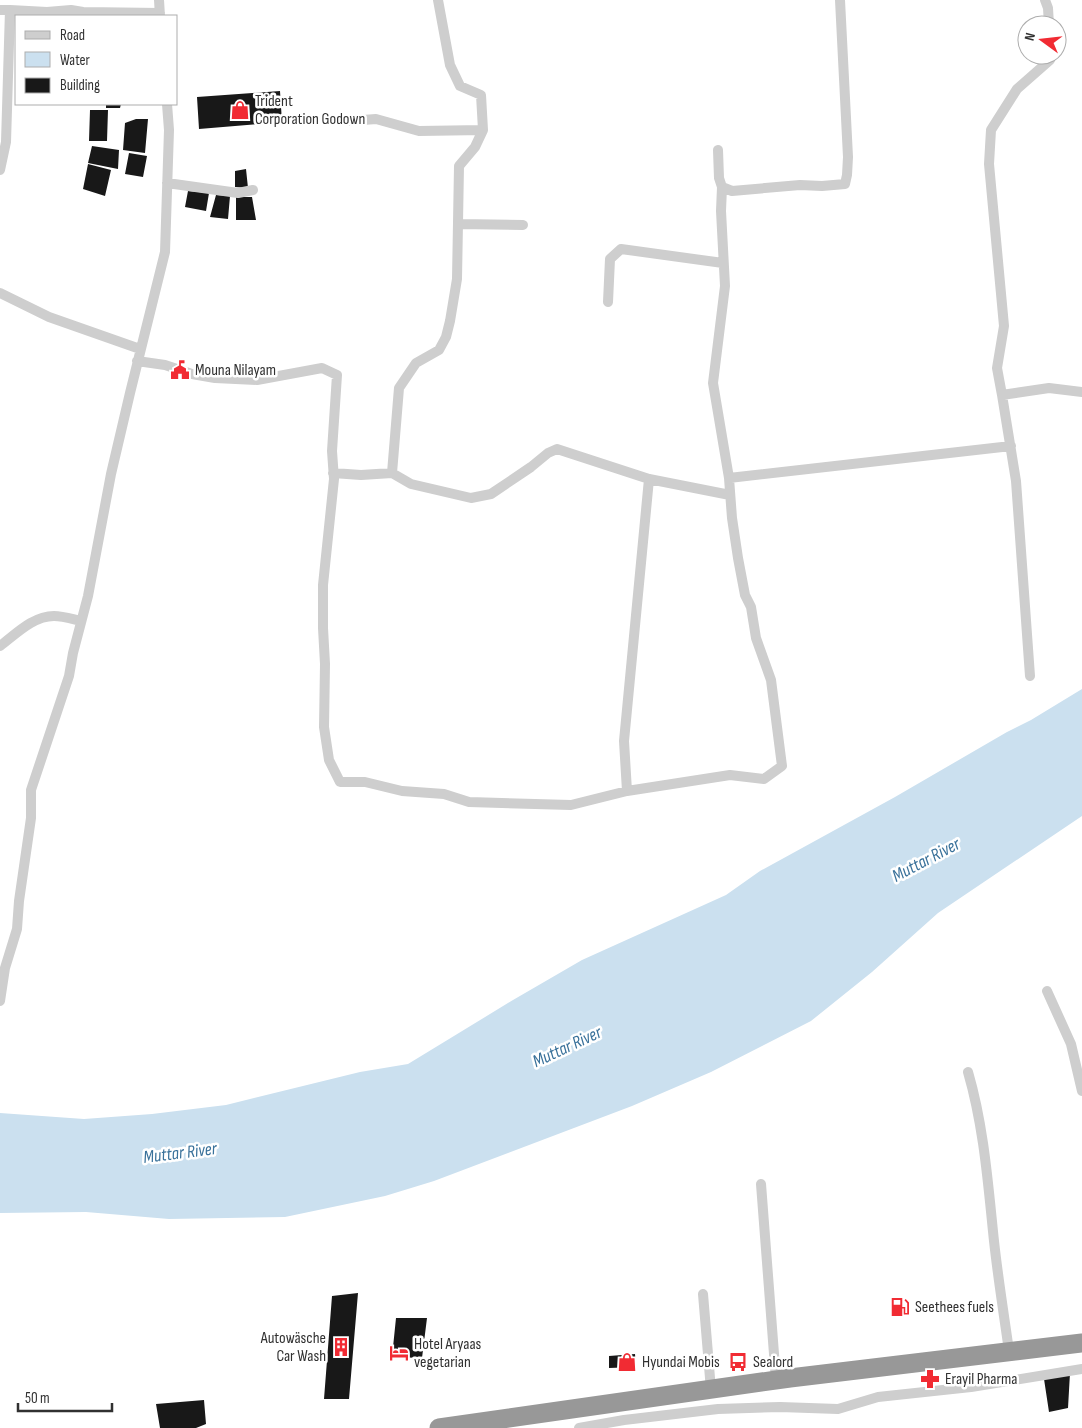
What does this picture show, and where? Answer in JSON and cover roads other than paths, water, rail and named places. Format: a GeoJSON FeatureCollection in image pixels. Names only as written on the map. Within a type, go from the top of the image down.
{"type":"FeatureCollection","features":[{"type":"Feature","properties":{"kind":"highway"},"geometry":{"type":"LineString","coordinates":[[439,1428],[776,1380],[1082,1343]]}},
{"type":"Feature","properties":{"kind":"street"},"geometry":{"type":"LineString","coordinates":[[0,170],[6,142],[5,10],[47,12],[71,10],[160,15],[159,0]]}},
{"type":"Feature","properties":{"kind":"street"},"geometry":{"type":"LineString","coordinates":[[392,473],[399,388],[416,363],[439,350],[446,337],[457,279],[458,166],[475,146],[483,130],[481,95],[460,86],[450,65],[438,0]]}},
{"type":"Feature","properties":{"kind":"street"},"geometry":{"type":"LineString","coordinates":[[722,187],[732,191],[800,185],[845,184],[848,150],[840,0]]}},
{"type":"Feature","properties":{"kind":"street"},"geometry":{"type":"LineString","coordinates":[[1045,0],[1048,15]]}},
{"type":"Feature","properties":{"kind":"street"},"geometry":{"type":"LineString","coordinates":[[1030,676],[1016,481],[997,368],[1004,326],[989,164],[991,130],[1017,89],[1044,65]]}},
{"type":"Feature","properties":{"kind":"street"},"geometry":{"type":"LineString","coordinates":[[0,1001],[5,968],[17,929],[19,901],[31,818],[32,790],[69,676],[88,596],[111,474],[165,252],[169,130],[167,105]]}},
{"type":"Feature","properties":{"kind":"street"},"geometry":{"type":"LineString","coordinates":[[350,121],[376,119],[419,131],[483,130]]}},
{"type":"Feature","properties":{"kind":"street"},"geometry":{"type":"LineString","coordinates":[[137,361],[165,365],[192,374],[215,378],[257,380],[322,368],[337,375],[332,451],[333,473],[323,585],[324,727],[328,760],[340,782],[365,782],[402,790],[444,794],[469,802],[571,805],[627,791],[730,775],[764,778],[782,766],[771,680],[756,638],[751,607],[745,595],[737,550],[729,478],[713,383],[725,286],[721,211],[722,187],[719,178],[718,150]]}},
{"type":"Feature","properties":{"kind":"street"},"geometry":{"type":"LineString","coordinates":[[167,183],[238,194],[253,190]]}},
{"type":"Feature","properties":{"kind":"street"},"geometry":{"type":"LineString","coordinates":[[458,224],[524,225]]}},
{"type":"Feature","properties":{"kind":"street"},"geometry":{"type":"LineString","coordinates":[[608,302],[610,259],[620,249],[723,262]]}},
{"type":"Feature","properties":{"kind":"street"},"geometry":{"type":"LineString","coordinates":[[0,294],[49,317],[140,349]]}},
{"type":"Feature","properties":{"kind":"street"},"geometry":{"type":"LineString","coordinates":[[1002,395],[1049,388],[1082,392]]}},
{"type":"Feature","properties":{"kind":"street"},"geometry":{"type":"LineString","coordinates":[[729,478],[1011,446]]}},
{"type":"Feature","properties":{"kind":"street"},"geometry":{"type":"LineString","coordinates":[[333,473],[361,475],[392,473],[411,484],[471,498],[491,494],[548,453],[557,449],[649,479],[730,495]]}},
{"type":"Feature","properties":{"kind":"street"},"geometry":{"type":"LineString","coordinates":[[627,791],[624,741],[649,479]]}},
{"type":"Feature","properties":{"kind":"street"},"geometry":{"type":"LineString","coordinates":[[0,646],[31,623],[43,617],[58,616],[81,621]]}},
{"type":"Feature","properties":{"kind":"street"},"geometry":{"type":"LineString","coordinates":[[1048,991],[1071,1044],[1082,1091]]}},
{"type":"Feature","properties":{"kind":"street"},"geometry":{"type":"LineString","coordinates":[[968,1072],[977,1105],[984,1144],[997,1267],[1009,1351]]}},
{"type":"Feature","properties":{"kind":"street"},"geometry":{"type":"LineString","coordinates":[[761,1184],[776,1380]]}},
{"type":"Feature","properties":{"kind":"street"},"geometry":{"type":"LineString","coordinates":[[703,1294],[711,1390]]}},
{"type":"Feature","properties":{"kind":"street"},"geometry":{"type":"LineString","coordinates":[[580,1428],[624,1420],[718,1409],[780,1407],[838,1409],[878,1397],[971,1387],[1082,1369]]}},
{"type":"Feature","properties":{"kind":"water","name":"Muttar River"},"geometry":{"type":"Polygon","coordinates":[[[1082,689],[1082,816],[938,913],[872,972],[811,1021],[711,1072],[632,1106],[434,1181],[385,1196],[285,1217],[169,1219],[86,1212],[0,1213],[0,1113],[84,1119],[152,1114],[226,1105],[360,1072],[408,1064],[582,960],[726,895],[760,871],[895,797],[1082,689]]]}},
{"type":"Feature","properties":{"kind":"place","name":"Trident Corporation Godown"},"geometry":{"type":"Point","coordinates":[240,110]}},
{"type":"Feature","properties":{"kind":"place","name":"Mouna Nilayam"},"geometry":{"type":"Point","coordinates":[180,370]}},
{"type":"Feature","properties":{"kind":"place","name":"Seethees fuels"},"geometry":{"type":"Point","coordinates":[900,1307]}},
{"type":"Feature","properties":{"kind":"place","name":"Autowäsche Car Wash"},"geometry":{"type":"Point","coordinates":[341,1347]}},
{"type":"Feature","properties":{"kind":"place","name":"Hotel Aryaas vegetarian"},"geometry":{"type":"Point","coordinates":[399,1353]}},
{"type":"Feature","properties":{"kind":"place","name":"Hyundai Mobis"},"geometry":{"type":"Point","coordinates":[627,1362]}},
{"type":"Feature","properties":{"kind":"place","name":"Sealord"},"geometry":{"type":"Point","coordinates":[738,1362]}},
{"type":"Feature","properties":{"kind":"place","name":"Erayil Pharma"},"geometry":{"type":"Point","coordinates":[930,1379]}}]}
